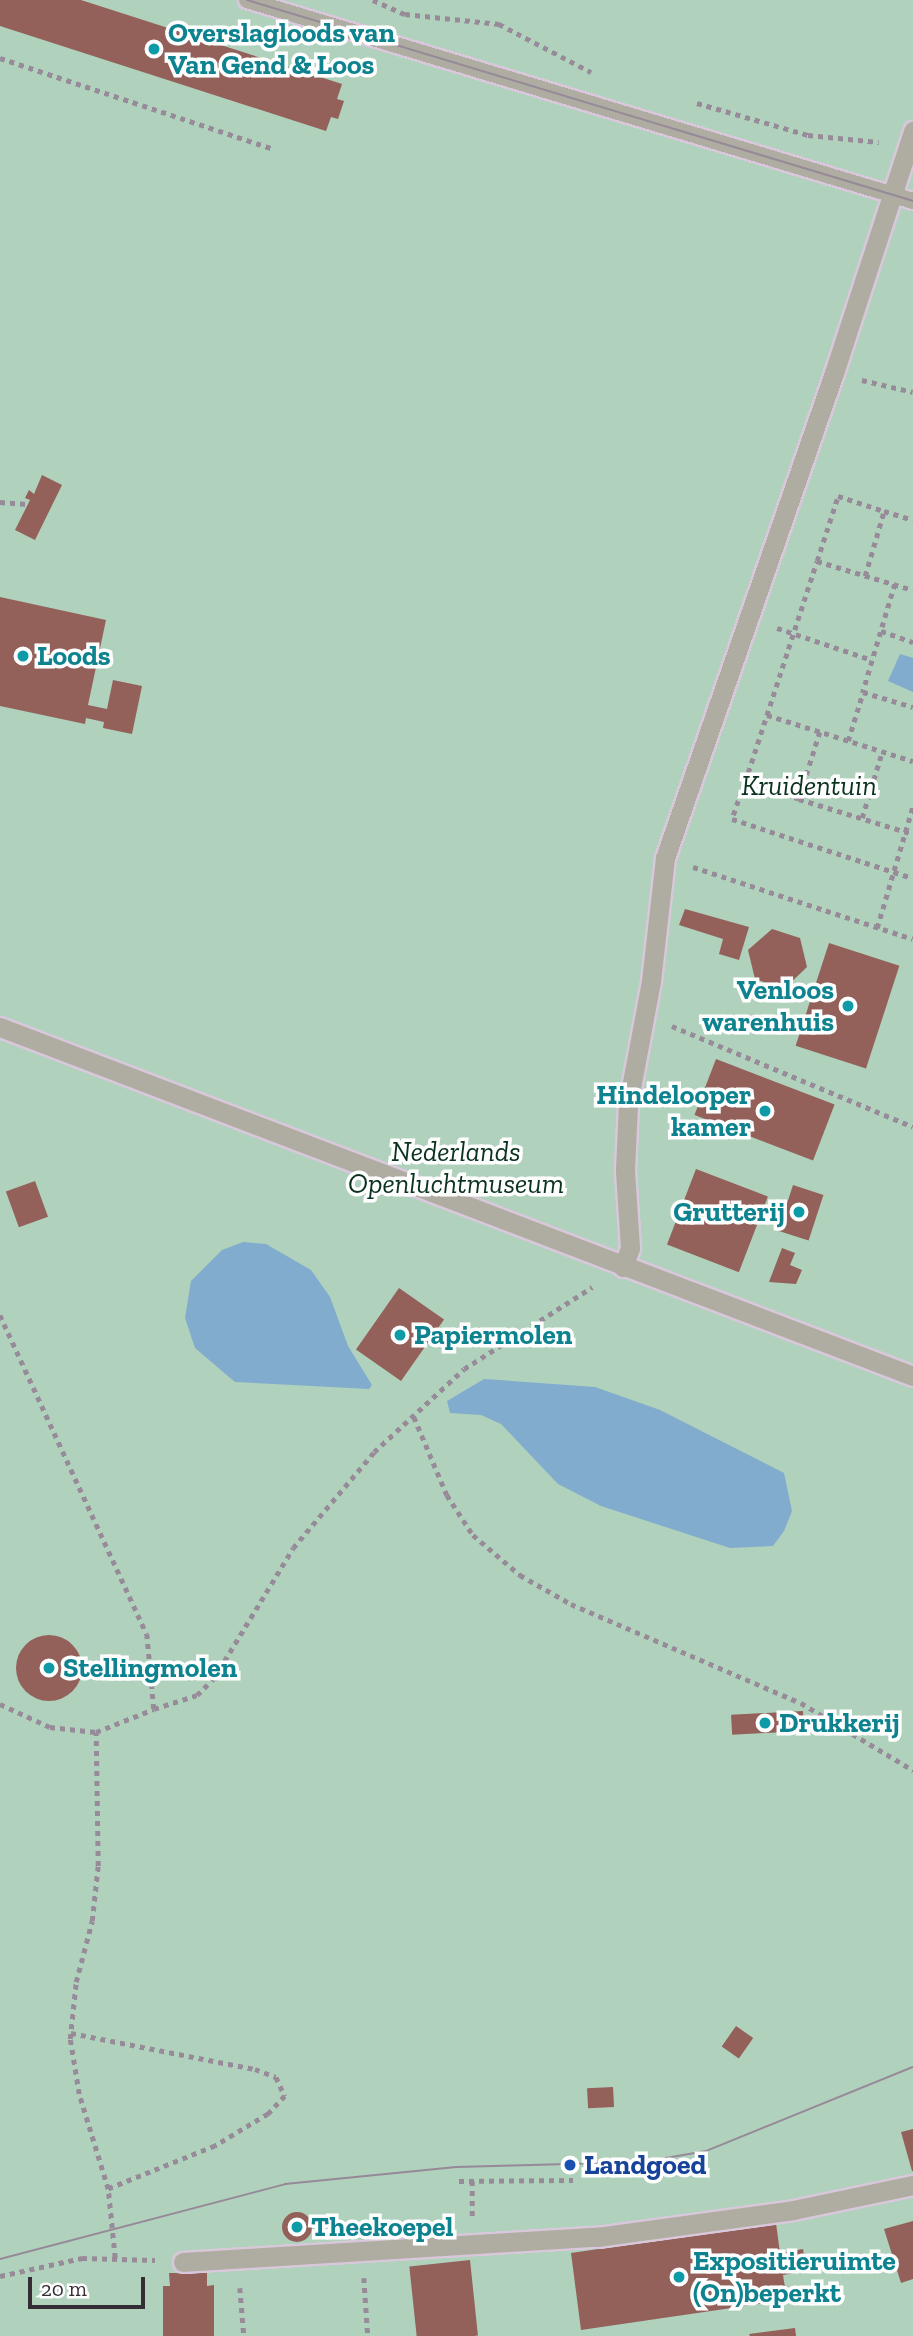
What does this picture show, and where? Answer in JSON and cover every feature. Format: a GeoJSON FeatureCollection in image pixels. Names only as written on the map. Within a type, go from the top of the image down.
{"type":"FeatureCollection","features":[{"type":"Feature","properties":{"kind":"street"},"geometry":{"type":"LineString","coordinates":[[623,1267],[630,1248],[625,1170],[628,1104],[645,1015],[665,858],[834,373],[910,140]]}},
{"type":"Feature","properties":{"kind":"street"},"geometry":{"type":"LineString","coordinates":[[0,1027],[913,1376]]}},
{"type":"Feature","properties":{"kind":"street"},"geometry":{"type":"LineString","coordinates":[[183,2262],[597,2237],[793,2210],[913,2185]]}},
{"type":"Feature","properties":{"kind":"lane"},"geometry":{"type":"LineString","coordinates":[[247,0],[913,201]]}},
{"type":"Feature","properties":{"kind":"path"},"geometry":{"type":"LineString","coordinates":[[373,0],[405,14],[508,28],[594,74]]}},
{"type":"Feature","properties":{"kind":"path"},"geometry":{"type":"LineString","coordinates":[[0,58],[274,149]]}},
{"type":"Feature","properties":{"kind":"path"},"geometry":{"type":"LineString","coordinates":[[687,100],[808,135],[890,142],[910,140]]}},
{"type":"Feature","properties":{"kind":"path"},"geometry":{"type":"LineString","coordinates":[[834,373],[913,393]]}},
{"type":"Feature","properties":{"kind":"path"},"geometry":{"type":"LineString","coordinates":[[913,520],[838,496],[732,819],[913,878]]}},
{"type":"Feature","properties":{"kind":"path"},"geometry":{"type":"LineString","coordinates":[[0,502],[27,504]]}},
{"type":"Feature","properties":{"kind":"path"},"geometry":{"type":"LineString","coordinates":[[865,576],[884,512]]}},
{"type":"Feature","properties":{"kind":"path"},"geometry":{"type":"LineString","coordinates":[[817,561],[913,590]]}},
{"type":"Feature","properties":{"kind":"path"},"geometry":{"type":"LineString","coordinates":[[848,741],[894,584]]}},
{"type":"Feature","properties":{"kind":"path"},"geometry":{"type":"LineString","coordinates":[[747,620],[872,660]]}},
{"type":"Feature","properties":{"kind":"path"},"geometry":{"type":"LineString","coordinates":[[881,631],[913,642]]}},
{"type":"Feature","properties":{"kind":"path"},"geometry":{"type":"LineString","coordinates":[[863,692],[913,707]]}},
{"type":"Feature","properties":{"kind":"path"},"geometry":{"type":"LineString","coordinates":[[767,715],[913,761]]}},
{"type":"Feature","properties":{"kind":"path"},"geometry":{"type":"LineString","coordinates":[[799,799],[820,732]]}},
{"type":"Feature","properties":{"kind":"path"},"geometry":{"type":"LineString","coordinates":[[862,818],[882,752]]}},
{"type":"Feature","properties":{"kind":"path"},"geometry":{"type":"LineString","coordinates":[[745,782],[913,834]]}},
{"type":"Feature","properties":{"kind":"path"},"geometry":{"type":"LineString","coordinates":[[877,928],[913,806]]}},
{"type":"Feature","properties":{"kind":"path"},"geometry":{"type":"LineString","coordinates":[[665,858],[913,939]]}},
{"type":"Feature","properties":{"kind":"path"},"geometry":{"type":"LineString","coordinates":[[645,1015],[913,1127]]}},
{"type":"Feature","properties":{"kind":"path"},"geometry":{"type":"LineString","coordinates":[[0,1704],[50,1727],[96,1732],[197,1695],[214,1678],[293,1548],[374,1452],[464,1369],[623,1267]]}},
{"type":"Feature","properties":{"kind":"path"},"geometry":{"type":"LineString","coordinates":[[0,1315],[147,1634],[154,1709]]}},
{"type":"Feature","properties":{"kind":"path"},"geometry":{"type":"LineString","coordinates":[[414,1417],[447,1495],[473,1535],[520,1575],[571,1604],[801,1703],[913,1770]]}},
{"type":"Feature","properties":{"kind":"path"},"geometry":{"type":"LineString","coordinates":[[96,1732],[98,1866],[92,1921],[76,1982],[71,2033],[79,2094],[108,2189],[115,2258]]}},
{"type":"Feature","properties":{"kind":"path"},"geometry":{"type":"LineString","coordinates":[[71,2033],[256,2069],[276,2077],[285,2096],[268,2114],[215,2146],[108,2189]]}},
{"type":"Feature","properties":{"kind":"path"},"geometry":{"type":"LineString","coordinates":[[459,2181],[573,2180]]}},
{"type":"Feature","properties":{"kind":"path"},"geometry":{"type":"LineString","coordinates":[[362,2253],[368,2336]]}},
{"type":"Feature","properties":{"kind":"path"},"geometry":{"type":"LineString","coordinates":[[0,2276],[82,2258],[183,2262]]}},
{"type":"Feature","properties":{"kind":"path"},"geometry":{"type":"LineString","coordinates":[[237,2260],[244,2336]]}},
{"type":"Feature","properties":{"kind":"green space","name":"Nederlands Openluchtmuseum"},"geometry":{"type":"Polygon","coordinates":[[[0,0],[913,0],[913,2336],[0,2336],[0,0]]]}},
{"type":"Feature","properties":{"kind":"water"},"geometry":{"type":"Polygon","coordinates":[[[900,654],[913,658],[913,692],[888,681],[900,654]]]}},
{"type":"Feature","properties":{"kind":"water"},"geometry":{"type":"Polygon","coordinates":[[[243,1242],[266,1244],[311,1270],[330,1297],[348,1346],[372,1385],[369,1389],[235,1382],[195,1348],[185,1318],[191,1281],[222,1250],[243,1242]]]}},
{"type":"Feature","properties":{"kind":"water"},"geometry":{"type":"Polygon","coordinates":[[[484,1379],[595,1387],[660,1410],[784,1473],[792,1511],[784,1531],[773,1546],[730,1548],[601,1506],[558,1484],[501,1424],[481,1415],[450,1413],[447,1401],[484,1379]]]}},
{"type":"Feature","properties":{"kind":"building"},"geometry":{"type":"Polygon","coordinates":[[[0,0],[81,0],[342,84],[337,99],[344,101],[338,119],[331,117],[326,131],[0,26],[0,0]]]}},
{"type":"Feature","properties":{"kind":"building"},"geometry":{"type":"Polygon","coordinates":[[[42,475],[62,485],[35,540],[15,530],[30,500],[25,498],[29,490],[34,494],[42,475]]]}},
{"type":"Feature","properties":{"kind":"building"},"geometry":{"type":"Polygon","coordinates":[[[0,597],[106,620],[88,705],[107,709],[113,680],[142,686],[132,734],[103,728],[104,722],[86,718],[85,724],[0,706],[0,597]]]}},
{"type":"Feature","properties":{"kind":"building"},"geometry":{"type":"Polygon","coordinates":[[[685,909],[749,927],[739,960],[719,954],[723,939],[679,925],[685,909]]]}},
{"type":"Feature","properties":{"kind":"building"},"geometry":{"type":"Polygon","coordinates":[[[772,929],[800,938],[807,967],[784,989],[755,979],[748,950],[772,929]]]}},
{"type":"Feature","properties":{"kind":"building"},"geometry":{"type":"Polygon","coordinates":[[[829,943],[899,966],[866,1069],[796,1046],[829,943]]]}},
{"type":"Feature","properties":{"kind":"building"},"geometry":{"type":"Polygon","coordinates":[[[716,1059],[835,1105],[813,1161],[694,1115],[716,1059]]]}},
{"type":"Feature","properties":{"kind":"building"},"geometry":{"type":"Polygon","coordinates":[[[696,1169],[768,1197],[739,1272],[667,1245],[696,1169]]]}},
{"type":"Feature","properties":{"kind":"building"},"geometry":{"type":"Polygon","coordinates":[[[35,1181],[48,1217],[19,1227],[6,1192],[35,1181]]]}},
{"type":"Feature","properties":{"kind":"building"},"geometry":{"type":"Polygon","coordinates":[[[793,1185],[823,1195],[809,1241],[778,1231],[793,1185]]]}},
{"type":"Feature","properties":{"kind":"building"},"geometry":{"type":"Polygon","coordinates":[[[782,1248],[795,1253],[790,1265],[802,1270],[796,1284],[769,1282],[782,1248]]]}},
{"type":"Feature","properties":{"kind":"building"},"geometry":{"type":"Polygon","coordinates":[[[399,1288],[444,1320],[401,1381],[356,1349],[399,1288]]]}},
{"type":"Feature","properties":{"kind":"building","name":"Stellingmolen"},"geometry":{"type":"Polygon","coordinates":[[[55,1635],[73,1644],[80,1655],[80,1681],[73,1692],[62,1699],[43,1701],[25,1692],[18,1681],[16,1662],[25,1644],[36,1637],[55,1635]]]}},
{"type":"Feature","properties":{"kind":"building"},"geometry":{"type":"Polygon","coordinates":[[[803,1711],[804,1731],[732,1735],[731,1715],[803,1711]]]}},
{"type":"Feature","properties":{"kind":"building"},"geometry":{"type":"Polygon","coordinates":[[[736,2026],[753,2038],[739,2059],[722,2046],[736,2026]]]}},
{"type":"Feature","properties":{"kind":"building"},"geometry":{"type":"Polygon","coordinates":[[[613,2087],[614,2107],[588,2108],[587,2088],[613,2087]]]}},
{"type":"Feature","properties":{"kind":"building"},"geometry":{"type":"Polygon","coordinates":[[[913,2129],[913,2171],[912,2171],[901,2132],[913,2129]]]}},
{"type":"Feature","properties":{"kind":"building"},"geometry":{"type":"Polygon","coordinates":[[[297,2212],[308,2216],[312,2227],[308,2238],[297,2242],[286,2238],[282,2227],[286,2216],[297,2212]]]}},
{"type":"Feature","properties":{"kind":"building"},"geometry":{"type":"Polygon","coordinates":[[[913,2221],[913,2279],[901,2283],[884,2229],[913,2221]]]}},
{"type":"Feature","properties":{"kind":"building"},"geometry":{"type":"Polygon","coordinates":[[[776,2223],[780,2253],[803,2249],[807,2271],[783,2275],[787,2300],[581,2330],[571,2253],[776,2223]]]}},
{"type":"Feature","properties":{"kind":"building"},"geometry":{"type":"Polygon","coordinates":[[[470,2260],[478,2336],[417,2336],[409,2266],[470,2260]]]}},
{"type":"Feature","properties":{"kind":"building"},"geometry":{"type":"Polygon","coordinates":[[[169,2273],[207,2273],[207,2286],[214,2285],[214,2336],[163,2336],[163,2286],[170,2286],[169,2273]]]}},
{"type":"Feature","properties":{"kind":"building"},"geometry":{"type":"Polygon","coordinates":[[[795,2328],[796,2336],[749,2334],[795,2328]]]}},
{"type":"Feature","properties":{"kind":"tram line"},"geometry":{"type":"LineString","coordinates":[[247,0],[913,201]]}},
{"type":"Feature","properties":{"kind":"tram line"},"geometry":{"type":"LineString","coordinates":[[0,2259],[285,2184],[456,2167],[643,2162],[706,2151],[913,2067]]}},
{"type":"Feature","properties":{"kind":"place","name":"Overslagloods van Van Gend & Loos"},"geometry":{"type":"Point","coordinates":[154,49]}},
{"type":"Feature","properties":{"kind":"place","name":"Loods"},"geometry":{"type":"Point","coordinates":[23,656]}},
{"type":"Feature","properties":{"kind":"place","name":"Venloos warenhuis"},"geometry":{"type":"Point","coordinates":[848,1006]}},
{"type":"Feature","properties":{"kind":"place","name":"Hindelooper kamer"},"geometry":{"type":"Point","coordinates":[765,1111]}},
{"type":"Feature","properties":{"kind":"place","name":"Grutterij"},"geometry":{"type":"Point","coordinates":[799,1212]}},
{"type":"Feature","properties":{"kind":"place","name":"Papiermolen"},"geometry":{"type":"Point","coordinates":[400,1335]}},
{"type":"Feature","properties":{"kind":"place","name":"Stellingmolen"},"geometry":{"type":"Point","coordinates":[49,1668]}},
{"type":"Feature","properties":{"kind":"place","name":"Drukkerij"},"geometry":{"type":"Point","coordinates":[765,1723]}},
{"type":"Feature","properties":{"kind":"place","name":"Landgoed"},"geometry":{"type":"Point","coordinates":[570,2165]}},
{"type":"Feature","properties":{"kind":"place","name":"Theekoepel"},"geometry":{"type":"Point","coordinates":[297,2227]}},
{"type":"Feature","properties":{"kind":"place","name":"Expositieruimte (On)beperkt"},"geometry":{"type":"Point","coordinates":[679,2277]}},
{"type":"Feature","properties":{"kind":"park label","name":"Kruidentuin"},"geometry":{"type":"Point","coordinates":[809,786]}}]}
